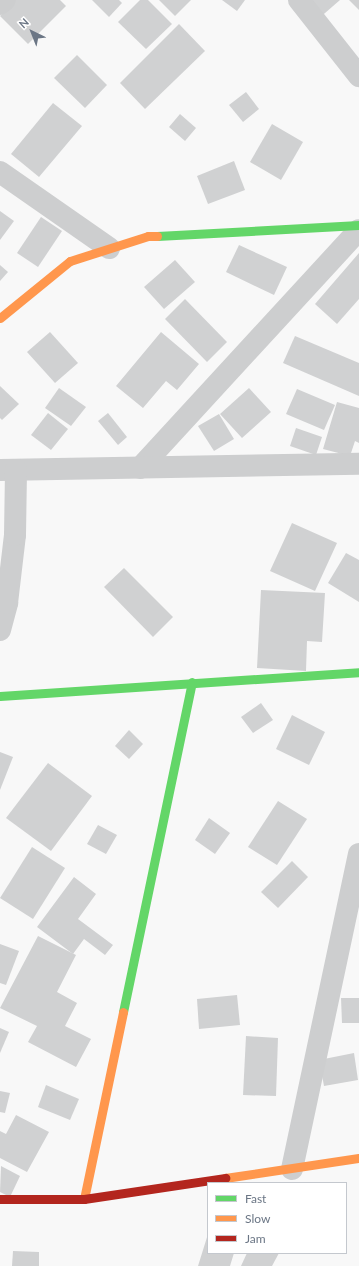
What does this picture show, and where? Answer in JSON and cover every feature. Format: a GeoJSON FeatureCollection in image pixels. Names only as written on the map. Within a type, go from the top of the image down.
{"type":"FeatureCollection","features":[{"type":"Feature","properties":{"kind":"street"},"geometry":{"type":"LineString","coordinates":[[0,4],[5,0]]}},
{"type":"Feature","properties":{"kind":"street"},"geometry":{"type":"LineString","coordinates":[[299,0],[359,76]]}},
{"type":"Feature","properties":{"kind":"street"},"geometry":{"type":"LineString","coordinates":[[0,172],[109,248]]}},
{"type":"Feature","properties":{"kind":"street"},"geometry":{"type":"LineString","coordinates":[[0,318],[70,261],[148,236],[359,226]]}},
{"type":"Feature","properties":{"kind":"street"},"geometry":{"type":"LineString","coordinates":[[140,468],[359,230]]}},
{"type":"Feature","properties":{"kind":"street"},"geometry":{"type":"LineString","coordinates":[[0,630],[7,603],[15,535],[8,470],[359,464]]}},
{"type":"Feature","properties":{"kind":"street"},"geometry":{"type":"LineString","coordinates":[[0,696],[359,672]]}},
{"type":"Feature","properties":{"kind":"street"},"geometry":{"type":"LineString","coordinates":[[84,1199],[192,682]]}},
{"type":"Feature","properties":{"kind":"street"},"geometry":{"type":"LineString","coordinates":[[292,1169],[359,854]]}},
{"type":"Feature","properties":{"kind":"street"},"geometry":{"type":"LineString","coordinates":[[0,1199],[84,1199],[359,1158]]}},
{"type":"Feature","properties":{"kind":"building"},"geometry":{"type":"Polygon","coordinates":[[[15,0],[60,0],[66,6],[28,44],[0,16],[15,0]]]}},
{"type":"Feature","properties":{"kind":"building"},"geometry":{"type":"Polygon","coordinates":[[[92,0],[119,0],[122,3],[109,17],[92,0]]]}},
{"type":"Feature","properties":{"kind":"building"},"geometry":{"type":"Polygon","coordinates":[[[140,0],[148,0],[172,24],[146,49],[118,22],[140,0]]]}},
{"type":"Feature","properties":{"kind":"building"},"geometry":{"type":"Polygon","coordinates":[[[159,0],[191,0],[175,16],[159,0]]]}},
{"type":"Feature","properties":{"kind":"building"},"geometry":{"type":"Polygon","coordinates":[[[222,0],[245,0],[237,11],[222,0]]]}},
{"type":"Feature","properties":{"kind":"building"},"geometry":{"type":"Polygon","coordinates":[[[299,0],[340,0],[317,20],[299,0]]]}},
{"type":"Feature","properties":{"kind":"building"},"geometry":{"type":"Polygon","coordinates":[[[349,0],[359,0],[359,10],[349,0]]]}},
{"type":"Feature","properties":{"kind":"building"},"geometry":{"type":"Polygon","coordinates":[[[179,24],[205,51],[145,109],[120,83],[179,24]]]}},
{"type":"Feature","properties":{"kind":"building"},"geometry":{"type":"Polygon","coordinates":[[[77,55],[107,85],[85,108],[54,78],[77,55]]]}},
{"type":"Feature","properties":{"kind":"building"},"geometry":{"type":"Polygon","coordinates":[[[246,92],[259,109],[243,122],[229,105],[246,92]]]}},
{"type":"Feature","properties":{"kind":"building"},"geometry":{"type":"Polygon","coordinates":[[[53,103],[82,126],[39,177],[11,154],[53,103]]]}},
{"type":"Feature","properties":{"kind":"building"},"geometry":{"type":"Polygon","coordinates":[[[180,114],[196,128],[185,141],[169,127],[180,114]]]}},
{"type":"Feature","properties":{"kind":"building"},"geometry":{"type":"Polygon","coordinates":[[[272,124],[303,142],[281,180],[250,162],[272,124]]]}},
{"type":"Feature","properties":{"kind":"building"},"geometry":{"type":"Polygon","coordinates":[[[234,161],[245,190],[208,204],[197,176],[234,161]]]}},
{"type":"Feature","properties":{"kind":"building"},"geometry":{"type":"Polygon","coordinates":[[[0,211],[14,221],[0,240],[0,211]]]}},
{"type":"Feature","properties":{"kind":"building"},"geometry":{"type":"Polygon","coordinates":[[[41,217],[62,231],[38,267],[17,253],[41,217]]]}},
{"type":"Feature","properties":{"kind":"building"},"geometry":{"type":"Polygon","coordinates":[[[239,245],[287,267],[274,295],[226,272],[239,245]]]}},
{"type":"Feature","properties":{"kind":"building"},"geometry":{"type":"Polygon","coordinates":[[[359,253],[359,299],[337,324],[315,304],[359,253]]]}},
{"type":"Feature","properties":{"kind":"building"},"geometry":{"type":"Polygon","coordinates":[[[175,260],[195,282],[164,309],[144,287],[175,260]]]}},
{"type":"Feature","properties":{"kind":"building"},"geometry":{"type":"Polygon","coordinates":[[[0,265],[8,272],[0,281],[0,265]]]}},
{"type":"Feature","properties":{"kind":"building"},"geometry":{"type":"Polygon","coordinates":[[[185,299],[227,342],[207,362],[165,319],[185,299]]]}},
{"type":"Feature","properties":{"kind":"building"},"geometry":{"type":"Polygon","coordinates":[[[50,332],[78,363],[55,383],[27,352],[50,332]]]}},
{"type":"Feature","properties":{"kind":"building"},"geometry":{"type":"Polygon","coordinates":[[[161,332],[199,364],[177,390],[166,381],[143,408],[116,386],[161,332]]]}},
{"type":"Feature","properties":{"kind":"building"},"geometry":{"type":"Polygon","coordinates":[[[295,336],[359,363],[359,396],[283,363],[295,336]]]}},
{"type":"Feature","properties":{"kind":"building"},"geometry":{"type":"Polygon","coordinates":[[[0,386],[19,404],[2,420],[0,418],[0,386]]]}},
{"type":"Feature","properties":{"kind":"building"},"geometry":{"type":"Polygon","coordinates":[[[59,388],[86,407],[71,426],[45,408],[59,388]]]}},
{"type":"Feature","properties":{"kind":"building"},"geometry":{"type":"Polygon","coordinates":[[[249,388],[271,412],[242,438],[220,414],[249,388]]]}},
{"type":"Feature","properties":{"kind":"building"},"geometry":{"type":"Polygon","coordinates":[[[297,389],[335,405],[324,430],[286,414],[297,389]]]}},
{"type":"Feature","properties":{"kind":"building"},"geometry":{"type":"Polygon","coordinates":[[[337,402],[359,408],[359,443],[355,441],[350,456],[323,449],[337,402]]]}},
{"type":"Feature","properties":{"kind":"building"},"geometry":{"type":"Polygon","coordinates":[[[48,413],[68,429],[51,450],[31,435],[48,413]]]}},
{"type":"Feature","properties":{"kind":"building"},"geometry":{"type":"Polygon","coordinates":[[[108,413],[127,437],[118,445],[98,421],[108,413]]]}},
{"type":"Feature","properties":{"kind":"building"},"geometry":{"type":"Polygon","coordinates":[[[219,414],[234,439],[214,451],[198,426],[219,414]]]}},
{"type":"Feature","properties":{"kind":"building"},"geometry":{"type":"Polygon","coordinates":[[[296,428],[322,437],[316,455],[290,446],[296,428]]]}},
{"type":"Feature","properties":{"kind":"building"},"geometry":{"type":"Polygon","coordinates":[[[292,523],[337,543],[315,591],[270,571],[292,523]]]}},
{"type":"Feature","properties":{"kind":"building"},"geometry":{"type":"Polygon","coordinates":[[[346,553],[359,560],[359,602],[328,583],[346,553]]]}},
{"type":"Feature","properties":{"kind":"building"},"geometry":{"type":"Polygon","coordinates":[[[124,568],[173,617],[153,637],[104,587],[124,568]]]}},
{"type":"Feature","properties":{"kind":"building"},"geometry":{"type":"Polygon","coordinates":[[[261,590],[325,593],[322,642],[307,641],[306,671],[257,668],[261,590]]]}},
{"type":"Feature","properties":{"kind":"building"},"geometry":{"type":"Polygon","coordinates":[[[261,703],[273,720],[253,733],[241,717],[261,703]]]}},
{"type":"Feature","properties":{"kind":"building"},"geometry":{"type":"Polygon","coordinates":[[[292,715],[325,732],[309,765],[276,749],[292,715]]]}},
{"type":"Feature","properties":{"kind":"building"},"geometry":{"type":"Polygon","coordinates":[[[129,730],[143,744],[129,759],[115,746],[129,730]]]}},
{"type":"Feature","properties":{"kind":"building"},"geometry":{"type":"Polygon","coordinates":[[[0,752],[13,757],[0,790],[0,752]]]}},
{"type":"Feature","properties":{"kind":"building"},"geometry":{"type":"Polygon","coordinates":[[[48,763],[92,796],[51,851],[6,818],[48,763]]]}},
{"type":"Feature","properties":{"kind":"building"},"geometry":{"type":"Polygon","coordinates":[[[278,801],[307,819],[277,865],[248,847],[278,801]]]}},
{"type":"Feature","properties":{"kind":"building"},"geometry":{"type":"Polygon","coordinates":[[[209,818],[230,833],[215,854],[195,840],[209,818]]]}},
{"type":"Feature","properties":{"kind":"building"},"geometry":{"type":"Polygon","coordinates":[[[98,825],[117,835],[106,854],[87,844],[98,825]]]}},
{"type":"Feature","properties":{"kind":"building"},"geometry":{"type":"Polygon","coordinates":[[[32,847],[65,868],[33,919],[0,898],[32,847]]]}},
{"type":"Feature","properties":{"kind":"building"},"geometry":{"type":"Polygon","coordinates":[[[292,861],[308,877],[278,908],[261,892],[292,861]]]}},
{"type":"Feature","properties":{"kind":"building"},"geometry":{"type":"Polygon","coordinates":[[[74,877],[96,894],[78,919],[113,945],[105,955],[84,939],[73,954],[37,927],[74,877]]]}},
{"type":"Feature","properties":{"kind":"building"},"geometry":{"type":"Polygon","coordinates":[[[38,936],[76,955],[57,992],[77,1003],[65,1026],[91,1039],[76,1067],[28,1042],[37,1026],[0,1008],[38,936]]]}},
{"type":"Feature","properties":{"kind":"building"},"geometry":{"type":"Polygon","coordinates":[[[0,944],[19,951],[6,985],[0,983],[0,944]]]}},
{"type":"Feature","properties":{"kind":"building"},"geometry":{"type":"Polygon","coordinates":[[[237,995],[240,1025],[199,1029],[197,999],[237,995]]]}},
{"type":"Feature","properties":{"kind":"building"},"geometry":{"type":"Polygon","coordinates":[[[341,998],[359,998],[359,1023],[342,1023],[341,998]]]}},
{"type":"Feature","properties":{"kind":"building"},"geometry":{"type":"Polygon","coordinates":[[[0,1028],[9,1032],[0,1053],[0,1028]]]}},
{"type":"Feature","properties":{"kind":"building"},"geometry":{"type":"Polygon","coordinates":[[[246,1036],[278,1038],[276,1096],[243,1095],[246,1036]]]}},
{"type":"Feature","properties":{"kind":"building"},"geometry":{"type":"Polygon","coordinates":[[[354,1053],[358,1080],[324,1086],[319,1060],[354,1053]]]}},
{"type":"Feature","properties":{"kind":"building"},"geometry":{"type":"Polygon","coordinates":[[[46,1085],[79,1099],[70,1120],[38,1107],[46,1085]]]}},
{"type":"Feature","properties":{"kind":"building"},"geometry":{"type":"Polygon","coordinates":[[[0,1091],[10,1093],[5,1113],[0,1112],[0,1091]]]}},
{"type":"Feature","properties":{"kind":"building"},"geometry":{"type":"Polygon","coordinates":[[[16,1115],[49,1132],[27,1172],[0,1158],[0,1131],[6,1134],[16,1115]]]}},
{"type":"Feature","properties":{"kind":"building"},"geometry":{"type":"Polygon","coordinates":[[[1,1166],[20,1176],[10,1197],[0,1192],[1,1166]]]}},
{"type":"Feature","properties":{"kind":"building"},"geometry":{"type":"Polygon","coordinates":[[[207,1237],[207,1254],[234,1254],[230,1266],[198,1266],[207,1237]]]}},
{"type":"Feature","properties":{"kind":"building"},"geometry":{"type":"Polygon","coordinates":[[[13,1251],[39,1252],[39,1266],[12,1266],[13,1251]]]}},
{"type":"Feature","properties":{"kind":"building"},"geometry":{"type":"Polygon","coordinates":[[[247,1254],[278,1254],[272,1266],[241,1266],[247,1254]]]}},
{"type":"Feature","properties":{"kind":"traffic: fast"},"geometry":{"type":"LineString","coordinates":[[157,236],[359,225]]}},
{"type":"Feature","properties":{"kind":"traffic: fast"},"geometry":{"type":"LineString","coordinates":[[0,696],[359,672]]}},
{"type":"Feature","properties":{"kind":"traffic: fast"},"geometry":{"type":"LineString","coordinates":[[123,1012],[192,682]]}},
{"type":"Feature","properties":{"kind":"traffic: slow"},"geometry":{"type":"LineString","coordinates":[[0,318],[70,261],[148,236],[157,236]]}},
{"type":"Feature","properties":{"kind":"traffic: slow"},"geometry":{"type":"LineString","coordinates":[[84,1199],[123,1012]]}},
{"type":"Feature","properties":{"kind":"traffic: slow"},"geometry":{"type":"LineString","coordinates":[[225,1178],[359,1158]]}},
{"type":"Feature","properties":{"kind":"traffic: jam"},"geometry":{"type":"LineString","coordinates":[[0,1199],[84,1199],[225,1178]]}}]}
